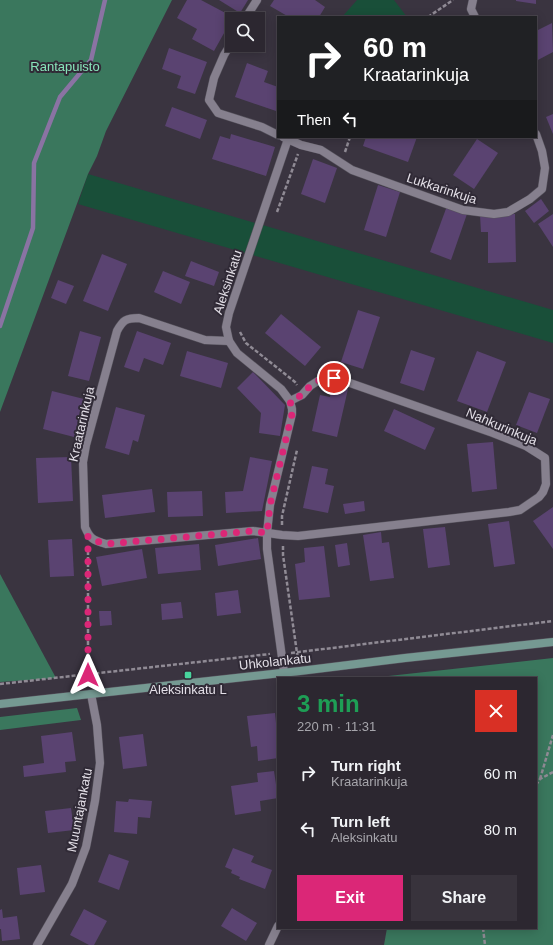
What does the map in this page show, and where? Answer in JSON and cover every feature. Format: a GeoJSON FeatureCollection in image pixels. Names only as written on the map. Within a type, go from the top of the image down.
{"type":"FeatureCollection","features":[{"type":"Feature","properties":{"kind":"street"},"geometry":{"type":"LineString","coordinates":[[249,12],[257,0]]}},
{"type":"Feature","properties":{"kind":"street"},"geometry":{"type":"LineString","coordinates":[[473,0],[471,9],[474,16]]}},
{"type":"Feature","properties":{"kind":"street"},"geometry":{"type":"LineString","coordinates":[[226,52],[214,78],[209,100],[218,113],[262,127],[277,134]]}},
{"type":"Feature","properties":{"kind":"street","name":"Lukkarinkuja"},"geometry":{"type":"LineString","coordinates":[[286,138],[301,145],[321,150],[352,170],[463,210],[494,214],[508,212],[530,199],[542,189],[545,168],[542,151],[537,137]]}},
{"type":"Feature","properties":{"kind":"street","name":"Aleksinkatu"},"geometry":{"type":"LineString","coordinates":[[286,138],[229,313],[226,327],[230,341],[237,353],[281,389],[290,401]]}},
{"type":"Feature","properties":{"kind":"street","name":"Kraatarinkuja"},"geometry":{"type":"LineString","coordinates":[[88,536],[85,527],[82,462],[117,331],[122,322],[130,318],[139,318],[205,340],[230,341]]}},
{"type":"Feature","properties":{"kind":"street","name":"Nahkurinkuja"},"geometry":{"type":"LineString","coordinates":[[267,533],[298,536],[509,512],[520,510],[539,497],[546,484],[545,458],[526,446],[350,383],[334,378],[321,379],[310,386],[302,395],[290,401]]}},
{"type":"Feature","properties":{"kind":"street"},"geometry":{"type":"LineString","coordinates":[[285,675],[267,549],[267,533],[270,505],[292,414],[290,401]]}},
{"type":"Feature","properties":{"kind":"street"},"geometry":{"type":"LineString","coordinates":[[88,536],[96,541],[106,544],[253,531],[267,533]]}},
{"type":"Feature","properties":{"kind":"street","name":"Uhkolankatu"},"geometry":{"type":"LineString","coordinates":[[0,704],[285,675],[300,671],[413,657],[553,642]]}},
{"type":"Feature","properties":{"kind":"street","name":"Muuntajankatu"},"geometry":{"type":"LineString","coordinates":[[37,945],[72,884],[86,847],[95,801],[100,763],[97,725],[91,694]]}},
{"type":"Feature","properties":{"kind":"street"},"geometry":{"type":"LineString","coordinates":[[269,945],[277,928]]}},
{"type":"Feature","properties":{"kind":"path"},"geometry":{"type":"LineString","coordinates":[[429,16],[453,0]]}},
{"type":"Feature","properties":{"kind":"path"},"geometry":{"type":"LineString","coordinates":[[341,162],[350,138]]}},
{"type":"Feature","properties":{"kind":"path"},"geometry":{"type":"LineString","coordinates":[[88,536],[88,675]]}},
{"type":"Feature","properties":{"kind":"path"},"geometry":{"type":"LineString","coordinates":[[537,784],[540,779],[553,735]]}},
{"type":"Feature","properties":{"kind":"path"},"geometry":{"type":"LineString","coordinates":[[540,779],[553,772]]}},
{"type":"Feature","properties":{"kind":"path"},"geometry":{"type":"LineString","coordinates":[[483,929],[485,945]]}},
{"type":"Feature","properties":{"kind":"green space","name":"Rantapuisto"},"geometry":{"type":"Polygon","coordinates":[[[0,0],[172,0],[106,131],[97,156],[88,174],[0,412],[0,0]]]}},
{"type":"Feature","properties":{"kind":"green space"},"geometry":{"type":"Polygon","coordinates":[[[357,0],[394,0],[406,16],[343,16],[357,0]]]}},
{"type":"Feature","properties":{"kind":"green space"},"geometry":{"type":"Polygon","coordinates":[[[88,174],[553,310],[553,343],[78,204],[88,174]]]}},
{"type":"Feature","properties":{"kind":"green space"},"geometry":{"type":"Polygon","coordinates":[[[0,574],[56,678],[0,682],[0,574]]]}},
{"type":"Feature","properties":{"kind":"green space"},"geometry":{"type":"Polygon","coordinates":[[[553,658],[553,945],[384,945],[387,929],[537,929],[537,677],[379,677],[553,658]]]}},
{"type":"Feature","properties":{"kind":"green space"},"geometry":{"type":"Polygon","coordinates":[[[77,708],[81,720],[0,730],[0,717],[77,708]]]}},
{"type":"Feature","properties":{"kind":"building"},"geometry":{"type":"Polygon","coordinates":[[[187,0],[201,0],[225,13],[225,31],[214,51],[192,39],[197,29],[177,18],[187,0]]]}},
{"type":"Feature","properties":{"kind":"building"},"geometry":{"type":"Polygon","coordinates":[[[219,0],[248,0],[241,12],[219,0]]]}},
{"type":"Feature","properties":{"kind":"building"},"geometry":{"type":"Polygon","coordinates":[[[274,0],[315,0],[325,7],[320,16],[287,16],[270,6],[274,0]]]}},
{"type":"Feature","properties":{"kind":"building"},"geometry":{"type":"Polygon","coordinates":[[[536,0],[536,4],[516,1],[536,0]]]}},
{"type":"Feature","properties":{"kind":"building"},"geometry":{"type":"Polygon","coordinates":[[[552,23],[553,52],[537,60],[537,30],[552,23]]]}},
{"type":"Feature","properties":{"kind":"building"},"geometry":{"type":"Polygon","coordinates":[[[169,48],[207,62],[195,94],[177,88],[181,76],[162,69],[169,48]]]}},
{"type":"Feature","properties":{"kind":"building"},"geometry":{"type":"Polygon","coordinates":[[[247,63],[268,71],[264,82],[277,87],[277,109],[276,111],[235,97],[247,63]]]}},
{"type":"Feature","properties":{"kind":"building"},"geometry":{"type":"Polygon","coordinates":[[[172,107],[207,120],[200,139],[165,126],[172,107]]]}},
{"type":"Feature","properties":{"kind":"building"},"geometry":{"type":"Polygon","coordinates":[[[553,114],[553,134],[546,117],[553,114]]]}},
{"type":"Feature","properties":{"kind":"building"},"geometry":{"type":"Polygon","coordinates":[[[231,134],[275,147],[266,176],[212,159],[220,136],[230,139],[231,134]]]}},
{"type":"Feature","properties":{"kind":"building"},"geometry":{"type":"Polygon","coordinates":[[[366,138],[417,138],[408,162],[363,146],[366,138]]]}},
{"type":"Feature","properties":{"kind":"building"},"geometry":{"type":"Polygon","coordinates":[[[477,139],[498,153],[474,189],[453,175],[477,139]]]}},
{"type":"Feature","properties":{"kind":"building"},"geometry":{"type":"Polygon","coordinates":[[[313,159],[337,168],[325,203],[301,194],[313,159]]]}},
{"type":"Feature","properties":{"kind":"building"},"geometry":{"type":"Polygon","coordinates":[[[378,185],[400,192],[386,237],[364,230],[378,185]]]}},
{"type":"Feature","properties":{"kind":"building"},"geometry":{"type":"Polygon","coordinates":[[[541,199],[549,211],[534,223],[525,211],[541,199]]]}},
{"type":"Feature","properties":{"kind":"building"},"geometry":{"type":"Polygon","coordinates":[[[447,206],[467,214],[451,260],[430,252],[447,206]]]}},
{"type":"Feature","properties":{"kind":"building"},"geometry":{"type":"Polygon","coordinates":[[[515,214],[516,262],[488,263],[488,232],[481,232],[480,215],[515,214]]]}},
{"type":"Feature","properties":{"kind":"building"},"geometry":{"type":"Polygon","coordinates":[[[553,214],[553,247],[538,224],[553,214]]]}},
{"type":"Feature","properties":{"kind":"building"},"geometry":{"type":"Polygon","coordinates":[[[102,254],[127,264],[108,311],[83,301],[102,254]]]}},
{"type":"Feature","properties":{"kind":"building"},"geometry":{"type":"Polygon","coordinates":[[[191,261],[219,272],[214,286],[185,276],[191,261]]]}},
{"type":"Feature","properties":{"kind":"building"},"geometry":{"type":"Polygon","coordinates":[[[163,271],[190,282],[181,304],[154,292],[163,271]]]}},
{"type":"Feature","properties":{"kind":"building"},"geometry":{"type":"Polygon","coordinates":[[[58,280],[74,286],[66,304],[51,298],[58,280]]]}},
{"type":"Feature","properties":{"kind":"building"},"geometry":{"type":"Polygon","coordinates":[[[358,310],[380,317],[363,369],[341,362],[358,310]]]}},
{"type":"Feature","properties":{"kind":"building"},"geometry":{"type":"Polygon","coordinates":[[[281,314],[321,347],[305,366],[265,333],[281,314]]]}},
{"type":"Feature","properties":{"kind":"building"},"geometry":{"type":"Polygon","coordinates":[[[80,331],[101,337],[89,381],[68,376],[80,331]]]}},
{"type":"Feature","properties":{"kind":"building"},"geometry":{"type":"Polygon","coordinates":[[[137,331],[171,343],[163,365],[144,358],[139,372],[124,367],[137,331]]]}},
{"type":"Feature","properties":{"kind":"building"},"geometry":{"type":"Polygon","coordinates":[[[411,350],[435,358],[424,391],[400,383],[411,350]]]}},
{"type":"Feature","properties":{"kind":"building"},"geometry":{"type":"Polygon","coordinates":[[[187,351],[228,363],[221,388],[180,376],[187,351]]]}},
{"type":"Feature","properties":{"kind":"building"},"geometry":{"type":"Polygon","coordinates":[[[477,351],[506,362],[487,412],[457,401],[477,351]]]}},
{"type":"Feature","properties":{"kind":"building"},"geometry":{"type":"Polygon","coordinates":[[[253,372],[285,405],[280,436],[259,433],[261,413],[237,388],[253,372]]]}},
{"type":"Feature","properties":{"kind":"building"},"geometry":{"type":"Polygon","coordinates":[[[332,385],[348,389],[337,437],[312,431],[320,395],[330,397],[332,385]]]}},
{"type":"Feature","properties":{"kind":"building"},"geometry":{"type":"Polygon","coordinates":[[[52,391],[84,399],[74,437],[43,429],[52,391]]]}},
{"type":"Feature","properties":{"kind":"building"},"geometry":{"type":"Polygon","coordinates":[[[529,392],[550,399],[537,433],[516,425],[529,392]]]}},
{"type":"Feature","properties":{"kind":"building"},"geometry":{"type":"Polygon","coordinates":[[[116,407],[145,415],[138,442],[133,440],[129,455],[105,448],[116,407]]]}},
{"type":"Feature","properties":{"kind":"building"},"geometry":{"type":"Polygon","coordinates":[[[394,409],[435,428],[425,450],[384,431],[394,409]]]}},
{"type":"Feature","properties":{"kind":"building"},"geometry":{"type":"Polygon","coordinates":[[[493,442],[497,489],[472,492],[467,444],[493,442]]]}},
{"type":"Feature","properties":{"kind":"building"},"geometry":{"type":"Polygon","coordinates":[[[71,457],[73,501],[38,503],[36,458],[71,457]]]}},
{"type":"Feature","properties":{"kind":"building"},"geometry":{"type":"Polygon","coordinates":[[[250,457],[272,461],[262,511],[226,513],[225,492],[243,491],[250,457]]]}},
{"type":"Feature","properties":{"kind":"building"},"geometry":{"type":"Polygon","coordinates":[[[312,466],[328,469],[325,484],[334,486],[328,513],[303,508],[312,466]]]}},
{"type":"Feature","properties":{"kind":"building"},"geometry":{"type":"Polygon","coordinates":[[[152,489],[155,512],[105,518],[102,495],[152,489]]]}},
{"type":"Feature","properties":{"kind":"building"},"geometry":{"type":"Polygon","coordinates":[[[202,491],[203,516],[168,517],[167,492],[202,491]]]}},
{"type":"Feature","properties":{"kind":"building"},"geometry":{"type":"Polygon","coordinates":[[[364,501],[365,511],[345,514],[343,504],[364,501]]]}},
{"type":"Feature","properties":{"kind":"building"},"geometry":{"type":"Polygon","coordinates":[[[553,507],[553,549],[533,521],[553,507]]]}},
{"type":"Feature","properties":{"kind":"building"},"geometry":{"type":"Polygon","coordinates":[[[509,521],[515,564],[494,567],[488,524],[509,521]]]}},
{"type":"Feature","properties":{"kind":"building"},"geometry":{"type":"Polygon","coordinates":[[[445,527],[450,565],[428,568],[423,529],[445,527]]]}},
{"type":"Feature","properties":{"kind":"building"},"geometry":{"type":"Polygon","coordinates":[[[381,532],[382,543],[389,542],[394,578],[370,581],[363,535],[381,532]]]}},
{"type":"Feature","properties":{"kind":"building"},"geometry":{"type":"Polygon","coordinates":[[[258,538],[261,559],[218,566],[215,545],[258,538]]]}},
{"type":"Feature","properties":{"kind":"building"},"geometry":{"type":"Polygon","coordinates":[[[72,539],[74,576],[50,577],[48,540],[72,539]]]}},
{"type":"Feature","properties":{"kind":"building"},"geometry":{"type":"Polygon","coordinates":[[[347,543],[350,565],[338,567],[335,545],[347,543]]]}},
{"type":"Feature","properties":{"kind":"building"},"geometry":{"type":"Polygon","coordinates":[[[199,544],[201,570],[158,574],[155,548],[199,544]]]}},
{"type":"Feature","properties":{"kind":"building"},"geometry":{"type":"Polygon","coordinates":[[[324,546],[330,597],[299,600],[295,564],[305,562],[304,548],[324,546]]]}},
{"type":"Feature","properties":{"kind":"building"},"geometry":{"type":"Polygon","coordinates":[[[142,549],[147,578],[102,586],[96,557],[142,549]]]}},
{"type":"Feature","properties":{"kind":"building"},"geometry":{"type":"Polygon","coordinates":[[[238,590],[241,613],[217,616],[215,593],[238,590]]]}},
{"type":"Feature","properties":{"kind":"building"},"geometry":{"type":"Polygon","coordinates":[[[181,602],[183,618],[162,620],[161,604],[181,602]]]}},
{"type":"Feature","properties":{"kind":"building"},"geometry":{"type":"Polygon","coordinates":[[[99,611],[111,611],[112,625],[100,626],[99,611]]]}},
{"type":"Feature","properties":{"kind":"building"},"geometry":{"type":"Polygon","coordinates":[[[275,713],[277,758],[258,761],[257,746],[251,747],[247,716],[275,713]]]}},
{"type":"Feature","properties":{"kind":"building"},"geometry":{"type":"Polygon","coordinates":[[[72,732],[76,761],[65,762],[66,772],[24,777],[23,766],[44,763],[41,736],[72,732]]]}},
{"type":"Feature","properties":{"kind":"building"},"geometry":{"type":"Polygon","coordinates":[[[143,734],[147,766],[123,769],[119,737],[143,734]]]}},
{"type":"Feature","properties":{"kind":"building"},"geometry":{"type":"Polygon","coordinates":[[[274,771],[277,798],[260,801],[261,811],[235,815],[231,786],[258,782],[257,773],[274,771]]]}},
{"type":"Feature","properties":{"kind":"building"},"geometry":{"type":"Polygon","coordinates":[[[129,799],[152,801],[150,818],[138,817],[137,834],[114,832],[116,801],[128,802],[129,799]]]}},
{"type":"Feature","properties":{"kind":"building"},"geometry":{"type":"Polygon","coordinates":[[[71,808],[74,830],[48,833],[45,811],[71,808]]]}},
{"type":"Feature","properties":{"kind":"building"},"geometry":{"type":"Polygon","coordinates":[[[233,848],[254,856],[251,862],[272,870],[265,889],[239,879],[240,877],[231,873],[232,870],[225,867],[233,848]]]}},
{"type":"Feature","properties":{"kind":"building"},"geometry":{"type":"Polygon","coordinates":[[[109,854],[129,861],[119,890],[98,882],[109,854]]]}},
{"type":"Feature","properties":{"kind":"building"},"geometry":{"type":"Polygon","coordinates":[[[41,865],[45,892],[20,895],[17,868],[41,865]]]}},
{"type":"Feature","properties":{"kind":"building"},"geometry":{"type":"Polygon","coordinates":[[[232,908],[257,923],[246,941],[221,926],[232,908]]]}},
{"type":"Feature","properties":{"kind":"building"},"geometry":{"type":"Polygon","coordinates":[[[2,909],[3,918],[17,916],[20,939],[2,941],[0,929],[0,910],[2,909]]]}},
{"type":"Feature","properties":{"kind":"building"},"geometry":{"type":"Polygon","coordinates":[[[84,909],[107,921],[94,945],[89,945],[70,935],[84,909]]]}},
{"type":"Feature","properties":{"kind":"waterway"},"geometry":{"type":"LineString","coordinates":[[0,326],[33,228],[34,163],[60,97],[91,60],[105,0]]}},
{"type":"Feature","properties":{"kind":"place","name":"Aleksinkatu L"},"geometry":{"type":"Point","coordinates":[188,675]}},
{"type":"Feature","properties":{"kind":"route"},"geometry":{"type":"LineString","coordinates":[[88,675],[88,536],[96,541],[106,544],[253,531],[267,533],[270,505],[292,414],[290,401],[302,395],[310,386],[321,379],[334,378]]}}]}
